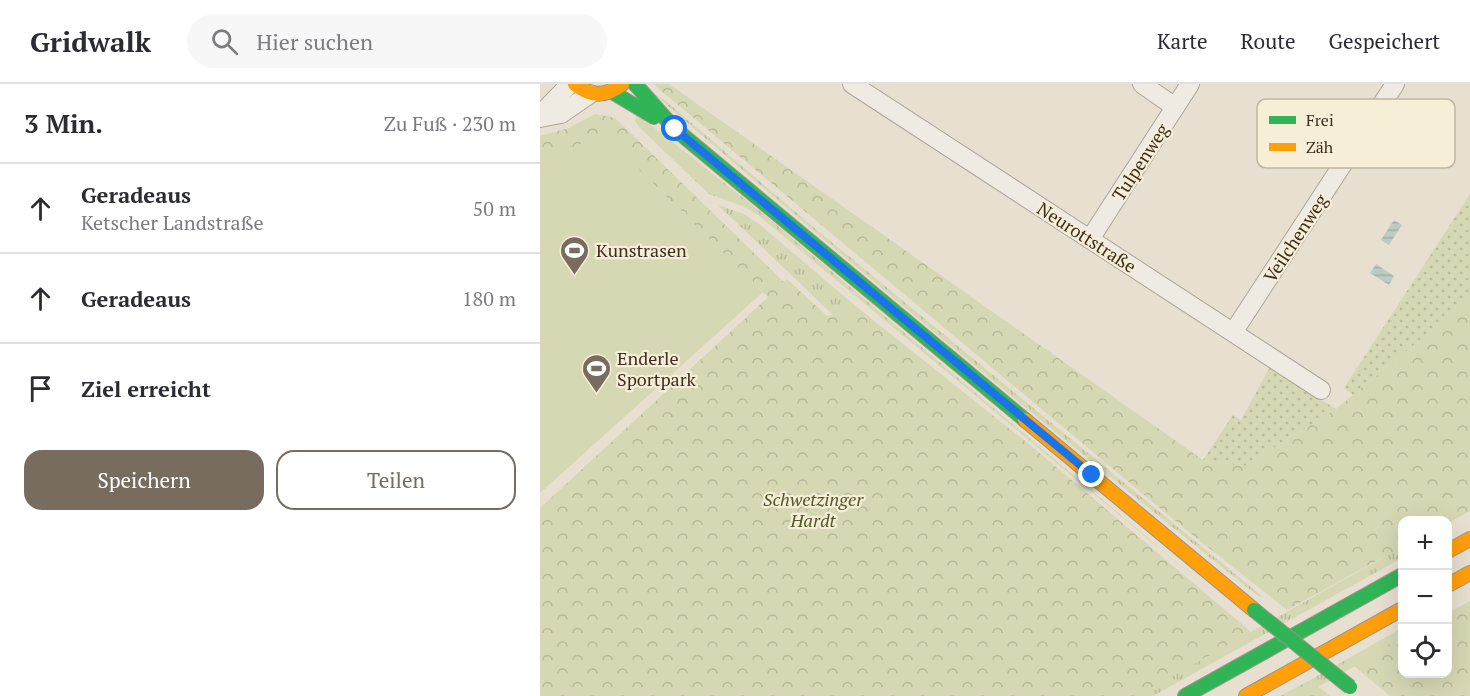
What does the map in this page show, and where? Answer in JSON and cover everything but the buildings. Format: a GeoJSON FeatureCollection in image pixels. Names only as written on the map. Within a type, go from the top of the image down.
{"type":"FeatureCollection","features":[{"type":"Feature","properties":{"kind":"main road"},"geometry":{"type":"LineString","coordinates":[[635,84],[675,129]]}},
{"type":"Feature","properties":{"kind":"main road"},"geometry":{"type":"LineString","coordinates":[[583,89],[617,88],[675,129],[1355,692]]}},
{"type":"Feature","properties":{"kind":"main road"},"geometry":{"type":"LineString","coordinates":[[1452,549],[1470,538]]}},
{"type":"Feature","properties":{"kind":"main road"},"geometry":{"type":"LineString","coordinates":[[1452,583],[1470,573]]}},
{"type":"Feature","properties":{"kind":"main road"},"geometry":{"type":"LineString","coordinates":[[1185,696],[1398,577]]}},
{"type":"Feature","properties":{"kind":"main road"},"geometry":{"type":"LineString","coordinates":[[1246,696],[1398,611]]}},
{"type":"Feature","properties":{"kind":"street"},"geometry":{"type":"LineString","coordinates":[[540,117],[570,84]]}},
{"type":"Feature","properties":{"kind":"street","name":"Neurottstraße"},"geometry":{"type":"LineString","coordinates":[[852,84],[1234,331],[1321,390]]}},
{"type":"Feature","properties":{"kind":"street"},"geometry":{"type":"LineString","coordinates":[[1142,84],[1175,107]]}},
{"type":"Feature","properties":{"kind":"street","name":"Tulpenweg"},"geometry":{"type":"LineString","coordinates":[[1090,240],[1190,84]]}},
{"type":"Feature","properties":{"kind":"street","name":"Veilchenweg"},"geometry":{"type":"LineString","coordinates":[[1385,99],[1395,84]]}},
{"type":"Feature","properties":{"kind":"street"},"geometry":{"type":"LineString","coordinates":[[540,117],[561,114],[583,89]]}},
{"type":"Feature","properties":{"kind":"street","name":"Veilchenweg"},"geometry":{"type":"LineString","coordinates":[[1234,331],[1340,168]]}},
{"type":"Feature","properties":{"kind":"green space"},"geometry":{"type":"Polygon","coordinates":[[[653,84],[669,84],[1203,460],[1244,466],[1336,409],[1470,298],[1470,511],[1452,521],[1452,516],[1398,516],[1398,549],[1287,610],[1180,525],[653,84]]]}},
{"type":"Feature","properties":{"kind":"green space"},"geometry":{"type":"Polygon","coordinates":[[[653,93],[666,101],[812,226],[1263,597],[1258,596],[953,348],[653,93]]]}},
{"type":"Feature","properties":{"kind":"green space","name":"Schwetzinger Hardt"},"geometry":{"type":"Polygon","coordinates":[[[595,114],[615,118],[784,282],[787,279],[827,316],[858,308],[1035,449],[1251,632],[1137,696],[540,696],[540,508],[768,297],[602,133],[540,165],[540,136],[569,128],[595,114]]]}},
{"type":"Feature","properties":{"kind":"green space"},"geometry":{"type":"Polygon","coordinates":[[[637,114],[767,217],[1218,597],[758,215],[745,207],[709,194],[640,128],[635,121],[637,114]]]}},
{"type":"Feature","properties":{"kind":"green space","name":"Enderle Sportpark"},"geometry":{"type":"Polygon","coordinates":[[[602,133],[763,292],[540,493],[540,165],[602,133]]]}},
{"type":"Feature","properties":{"kind":"green space"},"geometry":{"type":"Polygon","coordinates":[[[1470,194],[1470,298],[1353,395],[1344,388],[1470,194]]]}},
{"type":"Feature","properties":{"kind":"green space"},"geometry":{"type":"Polygon","coordinates":[[[718,205],[744,214],[759,224],[858,308],[833,315],[718,205]]]}},
{"type":"Feature","properties":{"kind":"green space"},"geometry":{"type":"Polygon","coordinates":[[[1270,367],[1336,409],[1244,466],[1203,460],[1233,415],[1241,420],[1270,367]]]}},
{"type":"Feature","properties":{"kind":"green space"},"geometry":{"type":"Polygon","coordinates":[[[1398,549],[1398,560],[1153,696],[1137,696],[1398,549]]]}},
{"type":"Feature","properties":{"kind":"green space"},"geometry":{"type":"Polygon","coordinates":[[[1470,601],[1470,696],[1390,696],[1354,666],[1398,641],[1398,678],[1452,678],[1452,611],[1470,601]]]}},
{"type":"Feature","properties":{"kind":"green space"},"geometry":{"type":"Polygon","coordinates":[[[1398,630],[1398,641],[1318,687],[1310,680],[1398,630]]]}},
{"type":"Feature","properties":{"kind":"green space"},"geometry":{"type":"Polygon","coordinates":[[[1310,680],[1330,696],[1280,696],[1310,680]]]}},
{"type":"Feature","properties":{"kind":"shaded area"},"geometry":{"type":"Polygon","coordinates":[[[1394,220],[1402,225],[1389,245],[1381,240],[1394,220]]]}},
{"type":"Feature","properties":{"kind":"shaded area"},"geometry":{"type":"Polygon","coordinates":[[[1376,264],[1394,276],[1389,285],[1370,273],[1376,264]]]}},
{"type":"Feature","properties":{"kind":"traffic: fast"},"geometry":{"type":"LineString","coordinates":[[635,84],[675,129],[1025,420]]}},
{"type":"Feature","properties":{"kind":"traffic: fast"},"geometry":{"type":"LineString","coordinates":[[612,92],[654,117]]}},
{"type":"Feature","properties":{"kind":"traffic: fast"},"geometry":{"type":"LineString","coordinates":[[1185,696],[1398,577]]}},
{"type":"Feature","properties":{"kind":"traffic: fast"},"geometry":{"type":"LineString","coordinates":[[1254,610],[1350,687]]}},
{"type":"Feature","properties":{"kind":"traffic: slow"},"geometry":{"type":"LineString","coordinates":[[575,84],[598,94],[610,91],[622,84]]}},
{"type":"Feature","properties":{"kind":"traffic: slow"},"geometry":{"type":"LineString","coordinates":[[1025,420],[1254,610]]}},
{"type":"Feature","properties":{"kind":"traffic: slow"},"geometry":{"type":"LineString","coordinates":[[1452,549],[1470,539]]}},
{"type":"Feature","properties":{"kind":"traffic: slow"},"geometry":{"type":"LineString","coordinates":[[1452,583],[1470,573]]}},
{"type":"Feature","properties":{"kind":"traffic: slow"},"geometry":{"type":"LineString","coordinates":[[1246,696],[1398,611]]}},
{"type":"Feature","properties":{"kind":"place","name":"Kunstrasen"},"geometry":{"type":"Point","coordinates":[575,276]}},
{"type":"Feature","properties":{"kind":"place","name":"Enderle Sportpark"},"geometry":{"type":"Point","coordinates":[596,394]}},
{"type":"Feature","properties":{"kind":"route"},"geometry":{"type":"LineString","coordinates":[[675,129],[1092,475]]}}]}
